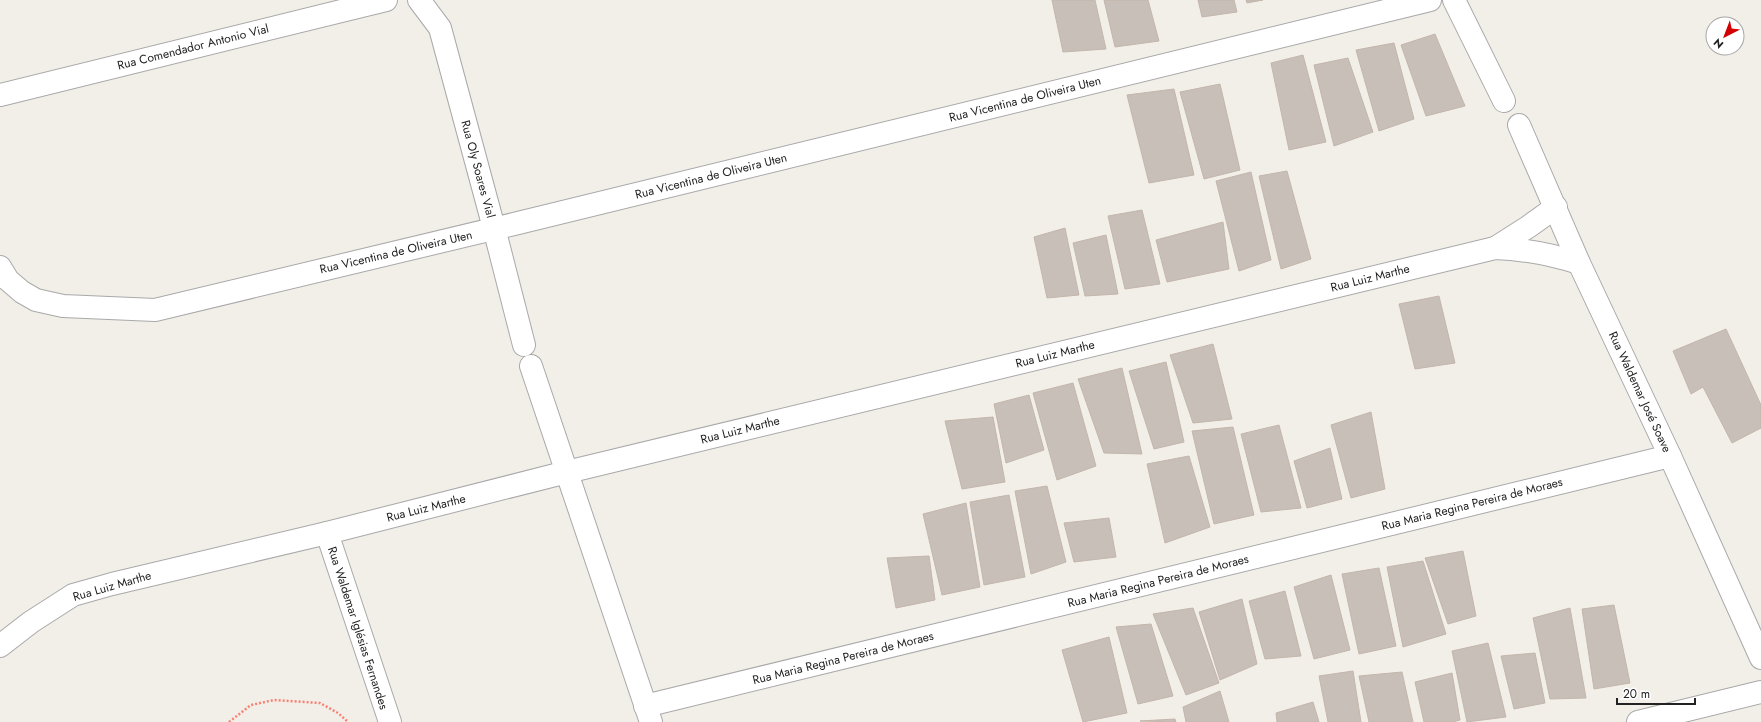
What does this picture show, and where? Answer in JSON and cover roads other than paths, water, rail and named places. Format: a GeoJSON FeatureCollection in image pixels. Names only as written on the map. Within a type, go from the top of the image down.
{"type":"FeatureCollection","features":[{"type":"Feature","properties":{"kind":"street","name":"Rua Comendador Antonio Vial"},"geometry":{"type":"LineString","coordinates":[[0,95],[386,0]]}},
{"type":"Feature","properties":{"kind":"street","name":"Rua Oly Soares Vial"},"geometry":{"type":"LineString","coordinates":[[419,0],[440,28],[524,345]]}},
{"type":"Feature","properties":{"kind":"street","name":"Rua Vicentina de Oliveira Uten"},"geometry":{"type":"LineString","coordinates":[[0,267],[8,280],[22,292],[36,300],[63,306],[155,310],[1430,0]]}},
{"type":"Feature","properties":{"kind":"street"},"geometry":{"type":"LineString","coordinates":[[1454,0],[1504,101]]}},
{"type":"Feature","properties":{"kind":"street","name":"Rua Waldemar José Soave"},"geometry":{"type":"LineString","coordinates":[[1519,125],[1556,207],[1579,263],[1670,456],[1761,658]]}},
{"type":"Feature","properties":{"kind":"street"},"geometry":{"type":"LineString","coordinates":[[1495,248],[1528,228],[1556,207]]}},
{"type":"Feature","properties":{"kind":"street"},"geometry":{"type":"LineString","coordinates":[[1495,248],[1523,249],[1544,252],[1579,263]]}},
{"type":"Feature","properties":{"kind":"street","name":"Rua Luiz Marthe"},"geometry":{"type":"LineString","coordinates":[[0,646],[31,622],[73,595],[112,584],[327,533],[566,472],[1495,248]]}},
{"type":"Feature","properties":{"kind":"street"},"geometry":{"type":"LineString","coordinates":[[531,366],[648,714]]}},
{"type":"Feature","properties":{"kind":"street","name":"Rua Maria Regina Pereira de Moraes"},"geometry":{"type":"LineString","coordinates":[[648,714],[1670,456]]}},
{"type":"Feature","properties":{"kind":"street","name":"Rua Waldemar Iglésias Fernandes"},"geometry":{"type":"LineString","coordinates":[[327,533],[390,722]]}},
{"type":"Feature","properties":{"kind":"street"},"geometry":{"type":"LineString","coordinates":[[1638,722],[1761,692]]}}]}
